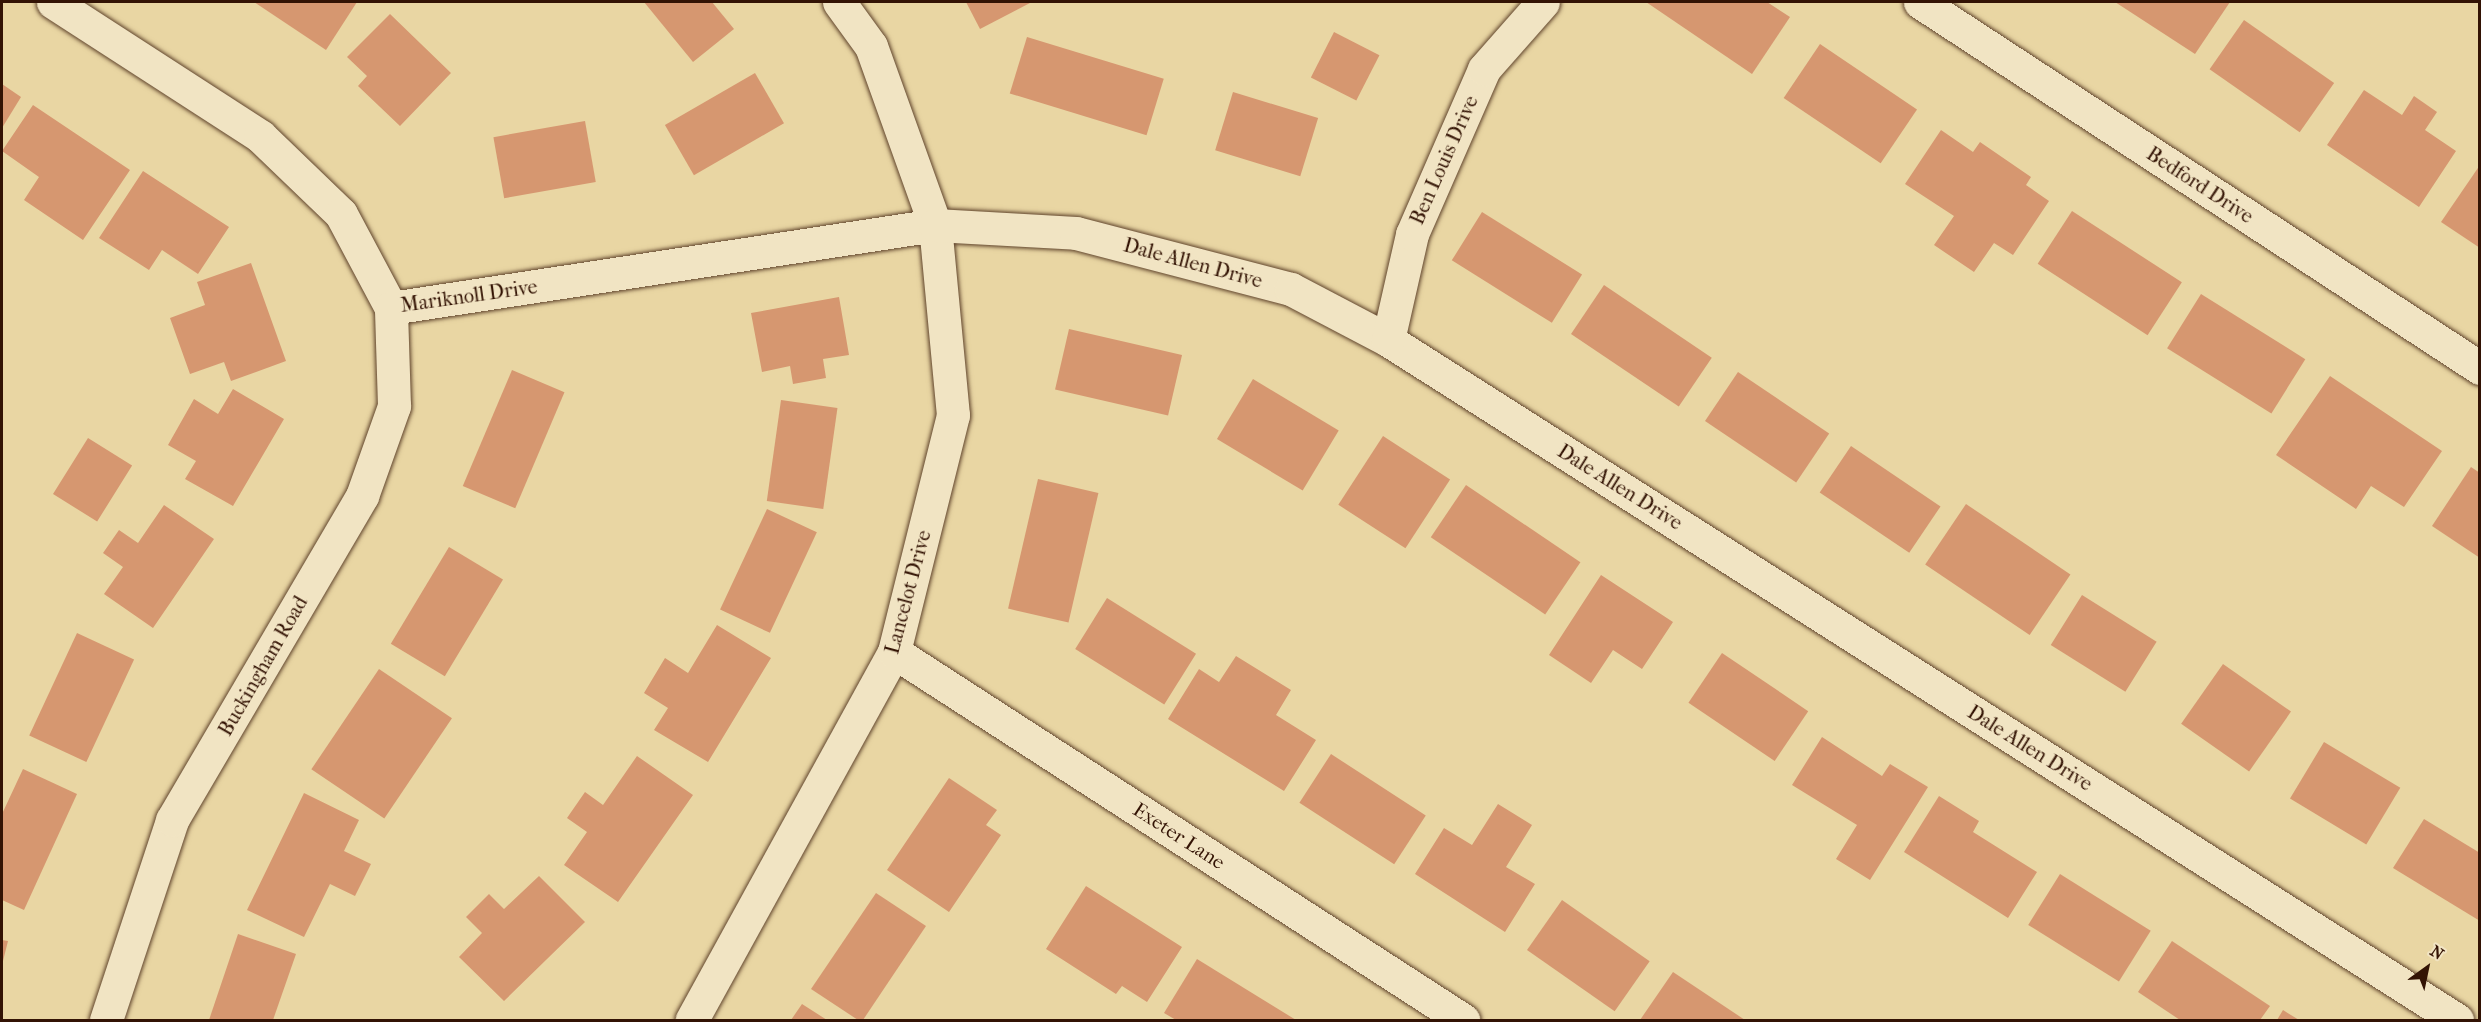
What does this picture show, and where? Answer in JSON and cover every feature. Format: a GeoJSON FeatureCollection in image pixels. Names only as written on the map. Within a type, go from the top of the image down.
{"type":"FeatureCollection","features":[{"type":"Feature","properties":{"kind":"street","name":"Mariknoll Drive"},"geometry":{"type":"LineString","coordinates":[[53,2],[260,136],[341,214],[391,308],[935,225]]}},
{"type":"Feature","properties":{"kind":"street"},"geometry":{"type":"LineString","coordinates":[[839,2],[871,46],[935,225]]}},
{"type":"Feature","properties":{"kind":"street","name":"Ben Louis Drive"},"geometry":{"type":"LineString","coordinates":[[1388,340],[1412,234],[1484,69],[1543,2]]}},
{"type":"Feature","properties":{"kind":"street","name":"Bedford Drive"},"geometry":{"type":"LineString","coordinates":[[1920,2],[2480,368]]}},
{"type":"Feature","properties":{"kind":"street","name":"Dale Allen Drive"},"geometry":{"type":"LineString","coordinates":[[935,225],[1076,233],[1291,289],[1388,340],[2457,1020]]}},
{"type":"Feature","properties":{"kind":"street","name":"Lancelot Drive"},"geometry":{"type":"LineString","coordinates":[[692,1020],[894,652],[953,415],[935,225]]}},
{"type":"Feature","properties":{"kind":"street","name":"Buckingham Road"},"geometry":{"type":"LineString","coordinates":[[106,1020],[172,820],[362,496],[394,406],[391,308]]}},
{"type":"Feature","properties":{"kind":"street","name":"Exeter Lane"},"geometry":{"type":"LineString","coordinates":[[894,652],[1463,1020]]}},
{"type":"Feature","properties":{"kind":"building"},"geometry":{"type":"Polygon","coordinates":[[[254,2],[357,2],[326,50],[254,2]]]}},
{"type":"Feature","properties":{"kind":"building"},"geometry":{"type":"Polygon","coordinates":[[[644,2],[712,2],[734,29],[693,62],[644,2]]]}},
{"type":"Feature","properties":{"kind":"building"},"geometry":{"type":"Polygon","coordinates":[[[966,2],[1029,2],[1030,3],[980,29],[966,2]]]}},
{"type":"Feature","properties":{"kind":"building"},"geometry":{"type":"Polygon","coordinates":[[[1646,2],[1767,2],[1790,17],[1752,74],[1646,2]]]}},
{"type":"Feature","properties":{"kind":"building"},"geometry":{"type":"Polygon","coordinates":[[[2115,2],[2230,2],[2195,54],[2115,2]]]}},
{"type":"Feature","properties":{"kind":"building"},"geometry":{"type":"Polygon","coordinates":[[[390,14],[451,73],[400,126],[358,86],[367,76],[347,57],[390,14]]]}},
{"type":"Feature","properties":{"kind":"building"},"geometry":{"type":"Polygon","coordinates":[[[2244,20],[2334,83],[2300,132],[2210,69],[2244,20]]]}},
{"type":"Feature","properties":{"kind":"building"},"geometry":{"type":"Polygon","coordinates":[[[1334,32],[1379,55],[1356,101],[1311,77],[1334,32]]]}},
{"type":"Feature","properties":{"kind":"building"},"geometry":{"type":"Polygon","coordinates":[[[1027,37],[1164,79],[1147,135],[1010,93],[1027,37]]]}},
{"type":"Feature","properties":{"kind":"building"},"geometry":{"type":"Polygon","coordinates":[[[1820,44],[1917,109],[1881,163],[1784,98],[1820,44]]]}},
{"type":"Feature","properties":{"kind":"building"},"geometry":{"type":"Polygon","coordinates":[[[755,73],[784,123],[694,175],[665,125],[755,73]]]}},
{"type":"Feature","properties":{"kind":"building"},"geometry":{"type":"Polygon","coordinates":[[[2,84],[21,97],[2,128],[2,84]]]}},
{"type":"Feature","properties":{"kind":"building"},"geometry":{"type":"Polygon","coordinates":[[[2364,90],[2402,115],[2414,96],[2437,112],[2425,130],[2456,151],[2419,207],[2327,145],[2364,90]]]}},
{"type":"Feature","properties":{"kind":"building"},"geometry":{"type":"Polygon","coordinates":[[[1233,92],[1318,118],[1300,176],[1215,150],[1233,92]]]}},
{"type":"Feature","properties":{"kind":"building"},"geometry":{"type":"Polygon","coordinates":[[[33,105],[130,170],[83,240],[24,200],[39,177],[2,151],[33,105]]]}},
{"type":"Feature","properties":{"kind":"building"},"geometry":{"type":"Polygon","coordinates":[[[585,121],[596,182],[504,198],[493,137],[585,121]]]}},
{"type":"Feature","properties":{"kind":"building"},"geometry":{"type":"Polygon","coordinates":[[[1941,130],[1973,152],[1980,142],[2031,177],[2026,185],[2049,201],[2013,255],[1994,243],[1974,272],[1934,245],[1954,216],[1905,184],[1941,130]]]}},
{"type":"Feature","properties":{"kind":"building"},"geometry":{"type":"Polygon","coordinates":[[[2480,165],[2480,248],[2441,222],[2480,165]]]}},
{"type":"Feature","properties":{"kind":"building"},"geometry":{"type":"Polygon","coordinates":[[[143,171],[229,227],[198,274],[162,250],[149,270],[99,238],[143,171]]]}},
{"type":"Feature","properties":{"kind":"building"},"geometry":{"type":"Polygon","coordinates":[[[2072,211],[2182,282],[2148,335],[2038,264],[2072,211]]]}},
{"type":"Feature","properties":{"kind":"building"},"geometry":{"type":"Polygon","coordinates":[[[1482,212],[1582,275],[1552,323],[1452,260],[1482,212]]]}},
{"type":"Feature","properties":{"kind":"building"},"geometry":{"type":"Polygon","coordinates":[[[251,263],[286,361],[231,381],[224,362],[190,374],[170,318],[205,305],[197,282],[251,263]]]}},
{"type":"Feature","properties":{"kind":"building"},"geometry":{"type":"Polygon","coordinates":[[[1604,285],[1712,358],[1679,407],[1571,334],[1604,285]]]}},
{"type":"Feature","properties":{"kind":"building"},"geometry":{"type":"Polygon","coordinates":[[[2201,294],[2305,359],[2271,413],[2167,348],[2201,294]]]}},
{"type":"Feature","properties":{"kind":"building"},"geometry":{"type":"Polygon","coordinates":[[[839,297],[849,355],[823,359],[826,378],[793,384],[790,366],[762,372],[751,313],[839,297]]]}},
{"type":"Feature","properties":{"kind":"building"},"geometry":{"type":"Polygon","coordinates":[[[1069,329],[1182,355],[1168,416],[1055,389],[1069,329]]]}},
{"type":"Feature","properties":{"kind":"building"},"geometry":{"type":"Polygon","coordinates":[[[512,370],[564,392],[515,508],[463,486],[512,370]]]}},
{"type":"Feature","properties":{"kind":"building"},"geometry":{"type":"Polygon","coordinates":[[[1738,372],[1829,434],[1796,482],[1705,421],[1738,372]]]}},
{"type":"Feature","properties":{"kind":"building"},"geometry":{"type":"Polygon","coordinates":[[[2330,376],[2442,451],[2404,507],[2371,486],[2356,509],[2276,455],[2330,376]]]}},
{"type":"Feature","properties":{"kind":"building"},"geometry":{"type":"Polygon","coordinates":[[[1253,379],[1339,431],[1303,491],[1217,439],[1253,379]]]}},
{"type":"Feature","properties":{"kind":"building"},"geometry":{"type":"Polygon","coordinates":[[[233,389],[284,419],[233,506],[185,479],[196,461],[168,445],[194,399],[218,414],[233,389]]]}},
{"type":"Feature","properties":{"kind":"building"},"geometry":{"type":"Polygon","coordinates":[[[781,400],[837,408],[823,509],[767,501],[781,400]]]}},
{"type":"Feature","properties":{"kind":"building"},"geometry":{"type":"Polygon","coordinates":[[[1383,436],[1450,480],[1405,548],[1338,505],[1383,436]]]}},
{"type":"Feature","properties":{"kind":"building"},"geometry":{"type":"Polygon","coordinates":[[[88,438],[132,466],[97,522],[53,494],[88,438]]]}},
{"type":"Feature","properties":{"kind":"building"},"geometry":{"type":"Polygon","coordinates":[[[1851,446],[1941,506],[1909,553],[1820,492],[1851,446]]]}},
{"type":"Feature","properties":{"kind":"building"},"geometry":{"type":"Polygon","coordinates":[[[2471,467],[2480,473],[2480,558],[2432,526],[2471,467]]]}},
{"type":"Feature","properties":{"kind":"building"},"geometry":{"type":"Polygon","coordinates":[[[1038,479],[1098,493],[1068,623],[1008,609],[1038,479]]]}},
{"type":"Feature","properties":{"kind":"building"},"geometry":{"type":"Polygon","coordinates":[[[1466,485],[1580,562],[1545,614],[1431,537],[1466,485]]]}},
{"type":"Feature","properties":{"kind":"building"},"geometry":{"type":"Polygon","coordinates":[[[1966,504],[2070,574],[2030,635],[1925,565],[1966,504]]]}},
{"type":"Feature","properties":{"kind":"building"},"geometry":{"type":"Polygon","coordinates":[[[164,505],[214,539],[153,628],[104,594],[123,567],[103,553],[119,530],[138,543],[164,505]]]}},
{"type":"Feature","properties":{"kind":"building"},"geometry":{"type":"Polygon","coordinates":[[[767,509],[817,532],[770,633],[720,610],[767,509]]]}},
{"type":"Feature","properties":{"kind":"building"},"geometry":{"type":"Polygon","coordinates":[[[449,547],[503,579],[445,676],[391,644],[449,547]]]}},
{"type":"Feature","properties":{"kind":"building"},"geometry":{"type":"Polygon","coordinates":[[[1601,575],[1673,622],[1642,669],[1613,650],[1591,683],[1549,655],[1601,575]]]}},
{"type":"Feature","properties":{"kind":"building"},"geometry":{"type":"Polygon","coordinates":[[[2082,595],[2157,642],[2125,692],[2051,645],[2082,595]]]}},
{"type":"Feature","properties":{"kind":"building"},"geometry":{"type":"Polygon","coordinates":[[[1107,598],[1196,654],[1164,705],[1075,649],[1107,598]]]}},
{"type":"Feature","properties":{"kind":"building"},"geometry":{"type":"Polygon","coordinates":[[[717,625],[771,658],[708,762],[654,730],[668,708],[644,693],[665,658],[688,673],[717,625]]]}},
{"type":"Feature","properties":{"kind":"building"},"geometry":{"type":"Polygon","coordinates":[[[77,633],[134,660],[86,762],[29,735],[77,633]]]}},
{"type":"Feature","properties":{"kind":"building"},"geometry":{"type":"Polygon","coordinates":[[[1722,653],[1808,711],[1775,761],[1688,703],[1722,653]]]}},
{"type":"Feature","properties":{"kind":"building"},"geometry":{"type":"Polygon","coordinates":[[[1236,656],[1291,690],[1276,715],[1316,740],[1284,791],[1168,719],[1199,669],[1219,682],[1236,656]]]}},
{"type":"Feature","properties":{"kind":"building"},"geometry":{"type":"Polygon","coordinates":[[[2223,664],[2291,712],[2249,771],[2181,724],[2223,664]]]}},
{"type":"Feature","properties":{"kind":"building"},"geometry":{"type":"Polygon","coordinates":[[[379,669],[452,718],[384,819],[311,769],[379,669]]]}},
{"type":"Feature","properties":{"kind":"building"},"geometry":{"type":"Polygon","coordinates":[[[1822,737],[1882,776],[1890,764],[1928,787],[1870,880],[1836,859],[1857,825],[1792,785],[1822,737]]]}},
{"type":"Feature","properties":{"kind":"building"},"geometry":{"type":"Polygon","coordinates":[[[2324,742],[2400,788],[2366,844],[2290,799],[2324,742]]]}},
{"type":"Feature","properties":{"kind":"building"},"geometry":{"type":"Polygon","coordinates":[[[1331,754],[1426,816],[1394,864],[1299,803],[1331,754]]]}},
{"type":"Feature","properties":{"kind":"building"},"geometry":{"type":"Polygon","coordinates":[[[637,756],[693,795],[618,902],[564,865],[587,832],[567,818],[585,792],[603,805],[637,756]]]}},
{"type":"Feature","properties":{"kind":"building"},"geometry":{"type":"Polygon","coordinates":[[[23,769],[77,794],[24,910],[2,900],[2,814],[23,769]]]}},
{"type":"Feature","properties":{"kind":"building"},"geometry":{"type":"Polygon","coordinates":[[[949,778],[997,810],[986,825],[1001,835],[949,912],[887,870],[949,778]]]}},
{"type":"Feature","properties":{"kind":"building"},"geometry":{"type":"Polygon","coordinates":[[[304,793],[359,820],[344,851],[371,864],[355,896],[330,884],[304,937],[247,910],[304,793]]]}},
{"type":"Feature","properties":{"kind":"building"},"geometry":{"type":"Polygon","coordinates":[[[1939,796],[1979,821],[1973,832],[2037,872],[2008,918],[1904,852],[1939,796]]]}},
{"type":"Feature","properties":{"kind":"building"},"geometry":{"type":"Polygon","coordinates":[[[1498,804],[1532,825],[1506,867],[1535,884],[1505,932],[1415,874],[1444,828],[1472,845],[1498,804]]]}},
{"type":"Feature","properties":{"kind":"building"},"geometry":{"type":"Polygon","coordinates":[[[2424,819],[2480,853],[2480,921],[2393,868],[2424,819]]]}},
{"type":"Feature","properties":{"kind":"building"},"geometry":{"type":"Polygon","coordinates":[[[2060,874],[2151,931],[2119,982],[2028,925],[2060,874]]]}},
{"type":"Feature","properties":{"kind":"building"},"geometry":{"type":"Polygon","coordinates":[[[539,876],[585,922],[504,1001],[459,957],[482,933],[466,917],[489,894],[504,909],[539,876]]]}},
{"type":"Feature","properties":{"kind":"building"},"geometry":{"type":"Polygon","coordinates":[[[1086,886],[1182,947],[1147,1002],[1122,986],[1116,994],[1046,949],[1086,886]]]}},
{"type":"Feature","properties":{"kind":"building"},"geometry":{"type":"Polygon","coordinates":[[[876,893],[926,926],[863,1020],[858,1020],[811,989],[876,893]]]}},
{"type":"Feature","properties":{"kind":"building"},"geometry":{"type":"Polygon","coordinates":[[[1562,900],[1650,961],[1615,1011],[1527,950],[1562,900]]]}},
{"type":"Feature","properties":{"kind":"building"},"geometry":{"type":"Polygon","coordinates":[[[238,934],[296,954],[273,1020],[209,1020],[238,934]]]}},
{"type":"Feature","properties":{"kind":"building"},"geometry":{"type":"Polygon","coordinates":[[[2,940],[8,941],[2,965],[2,940]]]}},
{"type":"Feature","properties":{"kind":"building"},"geometry":{"type":"Polygon","coordinates":[[[2172,941],[2270,1006],[2260,1020],[2180,1020],[2138,992],[2172,941]]]}},
{"type":"Feature","properties":{"kind":"building"},"geometry":{"type":"Polygon","coordinates":[[[1197,959],[1296,1020],[1176,1020],[1164,1013],[1197,959]]]}},
{"type":"Feature","properties":{"kind":"building"},"geometry":{"type":"Polygon","coordinates":[[[1673,972],[1745,1020],[1640,1020],[1673,972]]]}},
{"type":"Feature","properties":{"kind":"building"},"geometry":{"type":"Polygon","coordinates":[[[802,1004],[827,1020],[791,1020],[802,1004]]]}},
{"type":"Feature","properties":{"kind":"building"},"geometry":{"type":"Polygon","coordinates":[[[2283,1010],[2299,1020],[2277,1020],[2283,1010]]]}}]}
